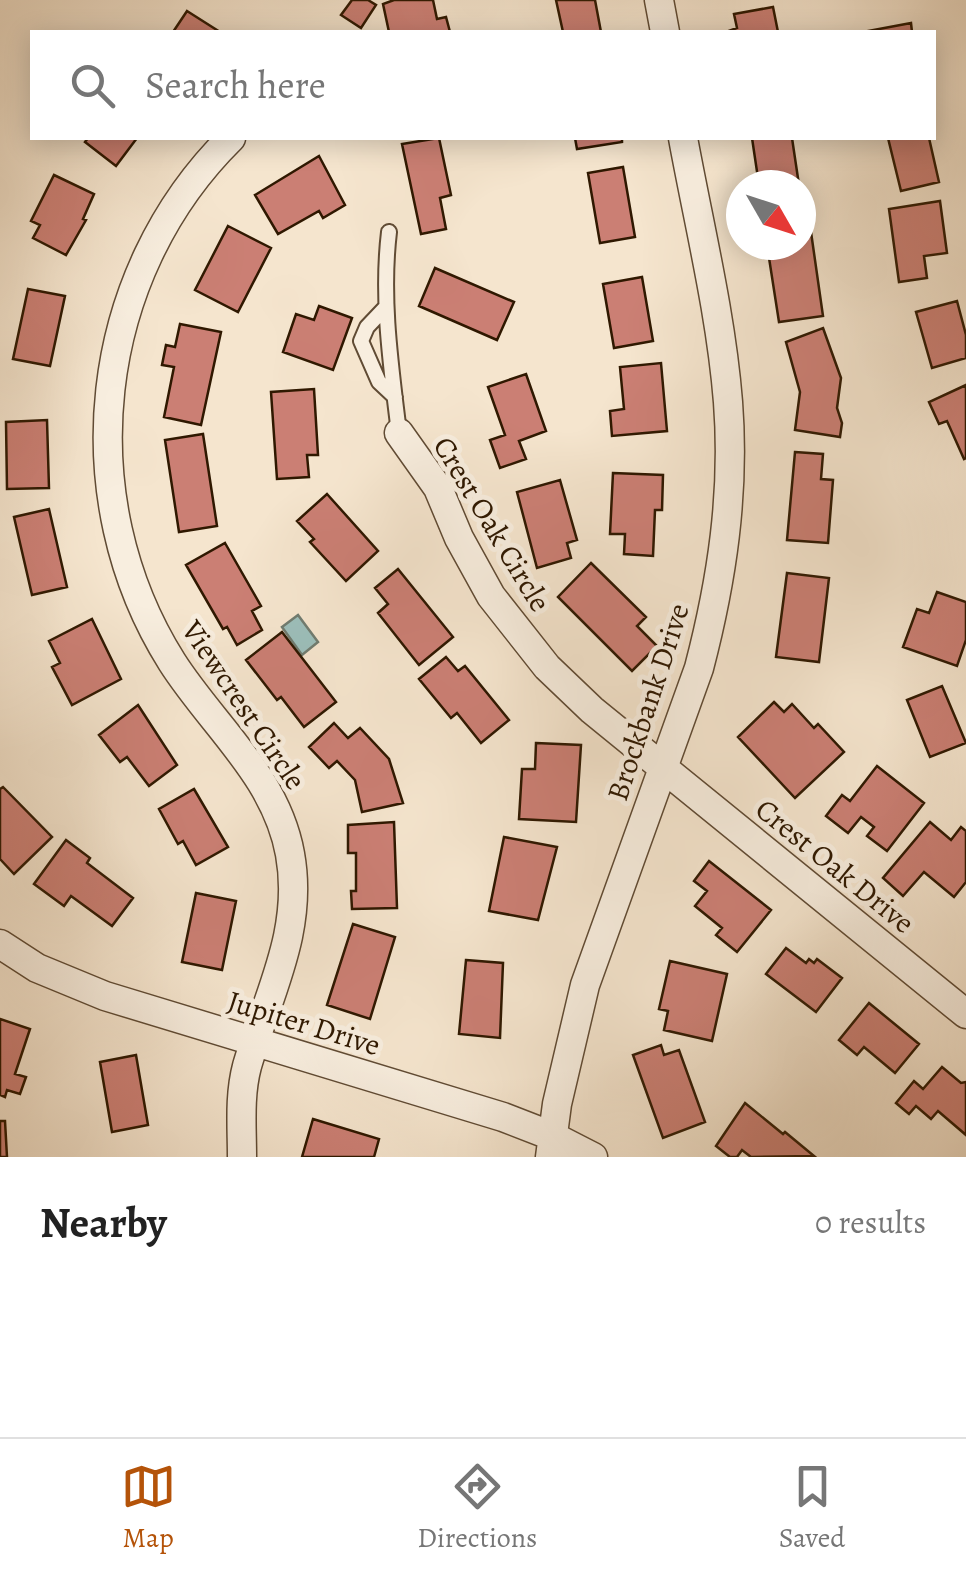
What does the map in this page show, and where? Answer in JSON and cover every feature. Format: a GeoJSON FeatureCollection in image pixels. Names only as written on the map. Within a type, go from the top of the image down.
{"type":"FeatureCollection","features":[{"type":"Feature","properties":{"kind":"street"},"geometry":{"type":"LineString","coordinates":[[659,0],[665,30]]}},
{"type":"Feature","properties":{"kind":"street","name":"Viewcrest Circle"},"geometry":{"type":"LineString","coordinates":[[228,140],[164,223],[133,289],[114,353],[106,447],[114,515],[144,609],[172,661],[268,792],[287,840],[294,874],[292,927],[246,1070],[241,1100],[242,1157]]}},
{"type":"Feature","properties":{"kind":"street","name":"Brockbank Drive"},"geometry":{"type":"LineString","coordinates":[[551,1146],[584,986],[699,668],[723,560],[730,484],[726,386],[683,140]]}},
{"type":"Feature","properties":{"kind":"street","name":"Crest Oak Circle"},"geometry":{"type":"LineString","coordinates":[[399,433],[438,488],[477,572],[524,640],[568,688],[663,768]]}},
{"type":"Feature","properties":{"kind":"street","name":"Crest Oak Drive"},"geometry":{"type":"LineString","coordinates":[[663,768],[966,1014]]}},
{"type":"Feature","properties":{"kind":"street","name":"Jupiter Drive"},"geometry":{"type":"LineString","coordinates":[[0,944],[63,980],[504,1117],[551,1146],[593,1157]]}},
{"type":"Feature","properties":{"kind":"lane"},"geometry":{"type":"LineString","coordinates":[[388,232],[386,308],[399,433]]}},
{"type":"Feature","properties":{"kind":"lane"},"geometry":{"type":"LineString","coordinates":[[386,308],[367,328],[362,341],[379,382],[395,397]]}},
{"type":"Feature","properties":{"kind":"water"},"geometry":{"type":"Polygon","coordinates":[[[298,615],[318,642],[302,655],[282,627],[298,615]]]}},
{"type":"Feature","properties":{"kind":"building"},"geometry":{"type":"Polygon","coordinates":[[[352,0],[368,0],[376,5],[361,28],[341,15],[352,0]]]}},
{"type":"Feature","properties":{"kind":"building"},"geometry":{"type":"Polygon","coordinates":[[[394,0],[433,0],[437,19],[446,17],[449,30],[389,30],[383,4],[394,0]]]}},
{"type":"Feature","properties":{"kind":"building"},"geometry":{"type":"Polygon","coordinates":[[[556,0],[595,0],[601,30],[563,30],[556,0]]]}},
{"type":"Feature","properties":{"kind":"building"},"geometry":{"type":"Polygon","coordinates":[[[773,7],[778,30],[732,30],[737,28],[734,14],[773,7]]]}},
{"type":"Feature","properties":{"kind":"building"},"geometry":{"type":"Polygon","coordinates":[[[187,11],[217,30],[174,30],[187,11]]]}},
{"type":"Feature","properties":{"kind":"building"},"geometry":{"type":"Polygon","coordinates":[[[911,23],[912,30],[874,30],[911,23]]]}},
{"type":"Feature","properties":{"kind":"building"},"geometry":{"type":"Polygon","coordinates":[[[86,140],[136,140],[116,166],[86,140]]]}},
{"type":"Feature","properties":{"kind":"building"},"geometry":{"type":"Polygon","coordinates":[[[439,140],[451,195],[440,198],[446,229],[421,234],[402,144],[439,140]]]}},
{"type":"Feature","properties":{"kind":"building"},"geometry":{"type":"Polygon","coordinates":[[[575,140],[622,140],[622,142],[577,149],[575,140]]]}},
{"type":"Feature","properties":{"kind":"building"},"geometry":{"type":"Polygon","coordinates":[[[752,140],[792,140],[797,170],[757,170],[752,140]]]}},
{"type":"Feature","properties":{"kind":"building"},"geometry":{"type":"Polygon","coordinates":[[[888,140],[929,140],[939,182],[901,191],[888,140]]]}},
{"type":"Feature","properties":{"kind":"building"},"geometry":{"type":"Polygon","coordinates":[[[319,156],[345,205],[323,218],[319,211],[278,234],[255,195],[319,156]]]}},
{"type":"Feature","properties":{"kind":"building"},"geometry":{"type":"Polygon","coordinates":[[[623,167],[635,237],[600,243],[588,173],[623,167]]]}},
{"type":"Feature","properties":{"kind":"building"},"geometry":{"type":"Polygon","coordinates":[[[54,175],[94,194],[83,219],[86,220],[66,255],[33,238],[40,225],[31,221],[54,175]]]}},
{"type":"Feature","properties":{"kind":"building"},"geometry":{"type":"Polygon","coordinates":[[[940,201],[947,253],[924,256],[927,278],[899,282],[889,209],[940,201]]]}},
{"type":"Feature","properties":{"kind":"building"},"geometry":{"type":"Polygon","coordinates":[[[228,226],[271,248],[238,312],[195,290],[228,226]]]}},
{"type":"Feature","properties":{"kind":"building"},"geometry":{"type":"Polygon","coordinates":[[[769,260],[815,260],[823,316],[779,322],[769,260]]]}},
{"type":"Feature","properties":{"kind":"building"},"geometry":{"type":"Polygon","coordinates":[[[435,268],[514,302],[497,340],[419,306],[435,268]]]}},
{"type":"Feature","properties":{"kind":"building"},"geometry":{"type":"Polygon","coordinates":[[[642,277],[653,341],[614,348],[603,284],[642,277]]]}},
{"type":"Feature","properties":{"kind":"building"},"geometry":{"type":"Polygon","coordinates":[[[28,289],[65,296],[50,366],[13,359],[28,289]]]}},
{"type":"Feature","properties":{"kind":"building"},"geometry":{"type":"Polygon","coordinates":[[[957,301],[966,335],[966,358],[932,368],[916,312],[957,301]]]}},
{"type":"Feature","properties":{"kind":"building"},"geometry":{"type":"Polygon","coordinates":[[[319,306],[352,318],[333,370],[283,352],[296,314],[314,320],[319,306]]]}},
{"type":"Feature","properties":{"kind":"building"},"geometry":{"type":"Polygon","coordinates":[[[180,324],[221,332],[201,425],[164,417],[174,367],[162,365],[166,345],[175,347],[180,324]]]}},
{"type":"Feature","properties":{"kind":"building"},"geometry":{"type":"Polygon","coordinates":[[[823,328],[841,378],[837,408],[842,423],[840,437],[795,430],[800,392],[786,342],[823,328]]]}},
{"type":"Feature","properties":{"kind":"building"},"geometry":{"type":"Polygon","coordinates":[[[661,363],[667,431],[612,436],[610,411],[624,409],[620,367],[661,363]]]}},
{"type":"Feature","properties":{"kind":"building"},"geometry":{"type":"Polygon","coordinates":[[[526,374],[546,431],[519,441],[526,459],[500,468],[490,440],[505,435],[488,387],[526,374]]]}},
{"type":"Feature","properties":{"kind":"building"},"geometry":{"type":"Polygon","coordinates":[[[966,385],[964,459],[947,421],[939,424],[929,402],[966,385]]]}},
{"type":"Feature","properties":{"kind":"building"},"geometry":{"type":"Polygon","coordinates":[[[314,389],[318,455],[307,455],[309,477],[277,479],[271,392],[314,389]]]}},
{"type":"Feature","properties":{"kind":"building"},"geometry":{"type":"Polygon","coordinates":[[[47,420],[49,488],[7,489],[6,422],[47,420]]]}},
{"type":"Feature","properties":{"kind":"building"},"geometry":{"type":"Polygon","coordinates":[[[203,434],[217,526],[179,532],[165,440],[203,434]]]}},
{"type":"Feature","properties":{"kind":"building"},"geometry":{"type":"Polygon","coordinates":[[[795,452],[823,454],[821,479],[833,480],[828,543],[787,540],[795,452]]]}},
{"type":"Feature","properties":{"kind":"building"},"geometry":{"type":"Polygon","coordinates":[[[613,473],[663,475],[662,510],[655,510],[653,556],[624,554],[625,534],[610,534],[613,473]]]}},
{"type":"Feature","properties":{"kind":"building"},"geometry":{"type":"Polygon","coordinates":[[[560,480],[577,540],[567,543],[571,558],[537,568],[517,492],[560,480]]]}},
{"type":"Feature","properties":{"kind":"building"},"geometry":{"type":"Polygon","coordinates":[[[327,494],[378,551],[346,581],[310,542],[314,539],[297,521],[327,494]]]}},
{"type":"Feature","properties":{"kind":"building"},"geometry":{"type":"Polygon","coordinates":[[[49,509],[67,587],[32,595],[14,517],[49,509]]]}},
{"type":"Feature","properties":{"kind":"building"},"geometry":{"type":"Polygon","coordinates":[[[225,543],[261,606],[252,611],[262,630],[237,645],[227,627],[223,629],[186,565],[225,543]]]}},
{"type":"Feature","properties":{"kind":"building"},"geometry":{"type":"Polygon","coordinates":[[[591,563],[646,617],[637,626],[657,646],[632,671],[558,597],[591,563]]]}},
{"type":"Feature","properties":{"kind":"building"},"geometry":{"type":"Polygon","coordinates":[[[398,569],[453,637],[419,665],[378,613],[388,604],[375,588],[398,569]]]}},
{"type":"Feature","properties":{"kind":"building"},"geometry":{"type":"Polygon","coordinates":[[[787,573],[829,578],[819,662],[776,657],[787,573]]]}},
{"type":"Feature","properties":{"kind":"building"},"geometry":{"type":"Polygon","coordinates":[[[937,592],[966,602],[966,640],[957,666],[903,647],[917,609],[929,613],[937,592]]]}},
{"type":"Feature","properties":{"kind":"building"},"geometry":{"type":"Polygon","coordinates":[[[92,619],[121,679],[72,705],[52,667],[60,663],[49,641],[92,619]]]}},
{"type":"Feature","properties":{"kind":"building"},"geometry":{"type":"Polygon","coordinates":[[[282,632],[336,702],[304,727],[246,660],[282,632]]]}},
{"type":"Feature","properties":{"kind":"building"},"geometry":{"type":"Polygon","coordinates":[[[446,657],[458,671],[465,666],[509,720],[481,743],[457,713],[451,718],[419,679],[446,657]]]}},
{"type":"Feature","properties":{"kind":"building"},"geometry":{"type":"Polygon","coordinates":[[[942,686],[966,743],[930,757],[907,700],[942,686]]]}},
{"type":"Feature","properties":{"kind":"building"},"geometry":{"type":"Polygon","coordinates":[[[774,702],[784,712],[792,704],[844,752],[795,798],[738,737],[774,702]]]}},
{"type":"Feature","properties":{"kind":"building"},"geometry":{"type":"Polygon","coordinates":[[[138,705],[177,765],[149,786],[127,757],[120,762],[99,735],[138,705]]]}},
{"type":"Feature","properties":{"kind":"building"},"geometry":{"type":"Polygon","coordinates":[[[334,723],[348,738],[360,728],[389,759],[403,803],[362,812],[355,780],[337,761],[329,768],[309,747],[334,723]]]}},
{"type":"Feature","properties":{"kind":"building"},"geometry":{"type":"Polygon","coordinates":[[[536,743],[581,745],[576,822],[519,819],[522,769],[535,769],[536,743]]]}},
{"type":"Feature","properties":{"kind":"building"},"geometry":{"type":"Polygon","coordinates":[[[877,766],[924,803],[887,851],[867,836],[874,827],[861,817],[848,833],[826,816],[842,795],[850,801],[877,766]]]}},
{"type":"Feature","properties":{"kind":"building"},"geometry":{"type":"Polygon","coordinates":[[[3,787],[52,837],[14,874],[0,859],[3,787]]]}},
{"type":"Feature","properties":{"kind":"building"},"geometry":{"type":"Polygon","coordinates":[[[194,789],[228,847],[196,865],[183,841],[178,844],[159,809],[194,789]]]}},
{"type":"Feature","properties":{"kind":"building"},"geometry":{"type":"Polygon","coordinates":[[[394,822],[397,908],[352,909],[356,853],[348,853],[348,825],[394,822]]]}},
{"type":"Feature","properties":{"kind":"building"},"geometry":{"type":"Polygon","coordinates":[[[930,822],[951,840],[961,827],[966,831],[966,882],[954,897],[924,872],[903,896],[883,878],[930,822]]]}},
{"type":"Feature","properties":{"kind":"building"},"geometry":{"type":"Polygon","coordinates":[[[504,837],[557,847],[538,920],[489,911],[504,837]]]}},
{"type":"Feature","properties":{"kind":"building"},"geometry":{"type":"Polygon","coordinates":[[[66,840],[90,858],[87,863],[133,898],[112,926],[71,896],[64,906],[34,884],[66,840]]]}},
{"type":"Feature","properties":{"kind":"building"},"geometry":{"type":"Polygon","coordinates":[[[709,861],[771,910],[737,952],[716,935],[722,928],[695,906],[707,891],[694,881],[709,861]]]}},
{"type":"Feature","properties":{"kind":"building"},"geometry":{"type":"Polygon","coordinates":[[[196,893],[236,901],[222,970],[182,962],[196,893]]]}},
{"type":"Feature","properties":{"kind":"building"},"geometry":{"type":"Polygon","coordinates":[[[353,924],[395,937],[370,1019],[327,1005],[353,924]]]}},
{"type":"Feature","properties":{"kind":"building"},"geometry":{"type":"Polygon","coordinates":[[[786,948],[806,963],[817,959],[842,978],[816,1012],[766,974],[786,948]]]}},
{"type":"Feature","properties":{"kind":"building"},"geometry":{"type":"Polygon","coordinates":[[[466,960],[503,963],[500,1038],[459,1034],[466,960]]]}},
{"type":"Feature","properties":{"kind":"building"},"geometry":{"type":"Polygon","coordinates":[[[670,961],[727,974],[712,1041],[664,1030],[668,1011],[659,1009],[670,961]]]}},
{"type":"Feature","properties":{"kind":"building"},"geometry":{"type":"Polygon","coordinates":[[[869,1003],[919,1044],[895,1073],[864,1047],[857,1055],[839,1040],[869,1003]]]}},
{"type":"Feature","properties":{"kind":"building"},"geometry":{"type":"Polygon","coordinates":[[[0,1019],[30,1029],[15,1074],[26,1077],[20,1094],[7,1090],[5,1097],[0,1095],[0,1019]]]}},
{"type":"Feature","properties":{"kind":"building"},"geometry":{"type":"Polygon","coordinates":[[[661,1045],[664,1055],[679,1050],[705,1122],[663,1138],[633,1055],[661,1045]]]}},
{"type":"Feature","properties":{"kind":"building"},"geometry":{"type":"Polygon","coordinates":[[[136,1055],[148,1125],[112,1132],[100,1062],[136,1055]]]}},
{"type":"Feature","properties":{"kind":"building"},"geometry":{"type":"Polygon","coordinates":[[[942,1067],[961,1083],[966,1082],[966,1135],[938,1111],[931,1119],[916,1106],[909,1114],[896,1103],[914,1081],[923,1089],[942,1067]]]}},
{"type":"Feature","properties":{"kind":"building"},"geometry":{"type":"Polygon","coordinates":[[[745,1103],[814,1156],[751,1157],[742,1150],[737,1157],[730,1157],[716,1146],[745,1103]]]}},
{"type":"Feature","properties":{"kind":"building"},"geometry":{"type":"Polygon","coordinates":[[[313,1119],[379,1139],[374,1157],[302,1157],[313,1119]]]}},
{"type":"Feature","properties":{"kind":"building"},"geometry":{"type":"Polygon","coordinates":[[[0,1121],[5,1121],[7,1157],[0,1157],[0,1121]]]}}]}
